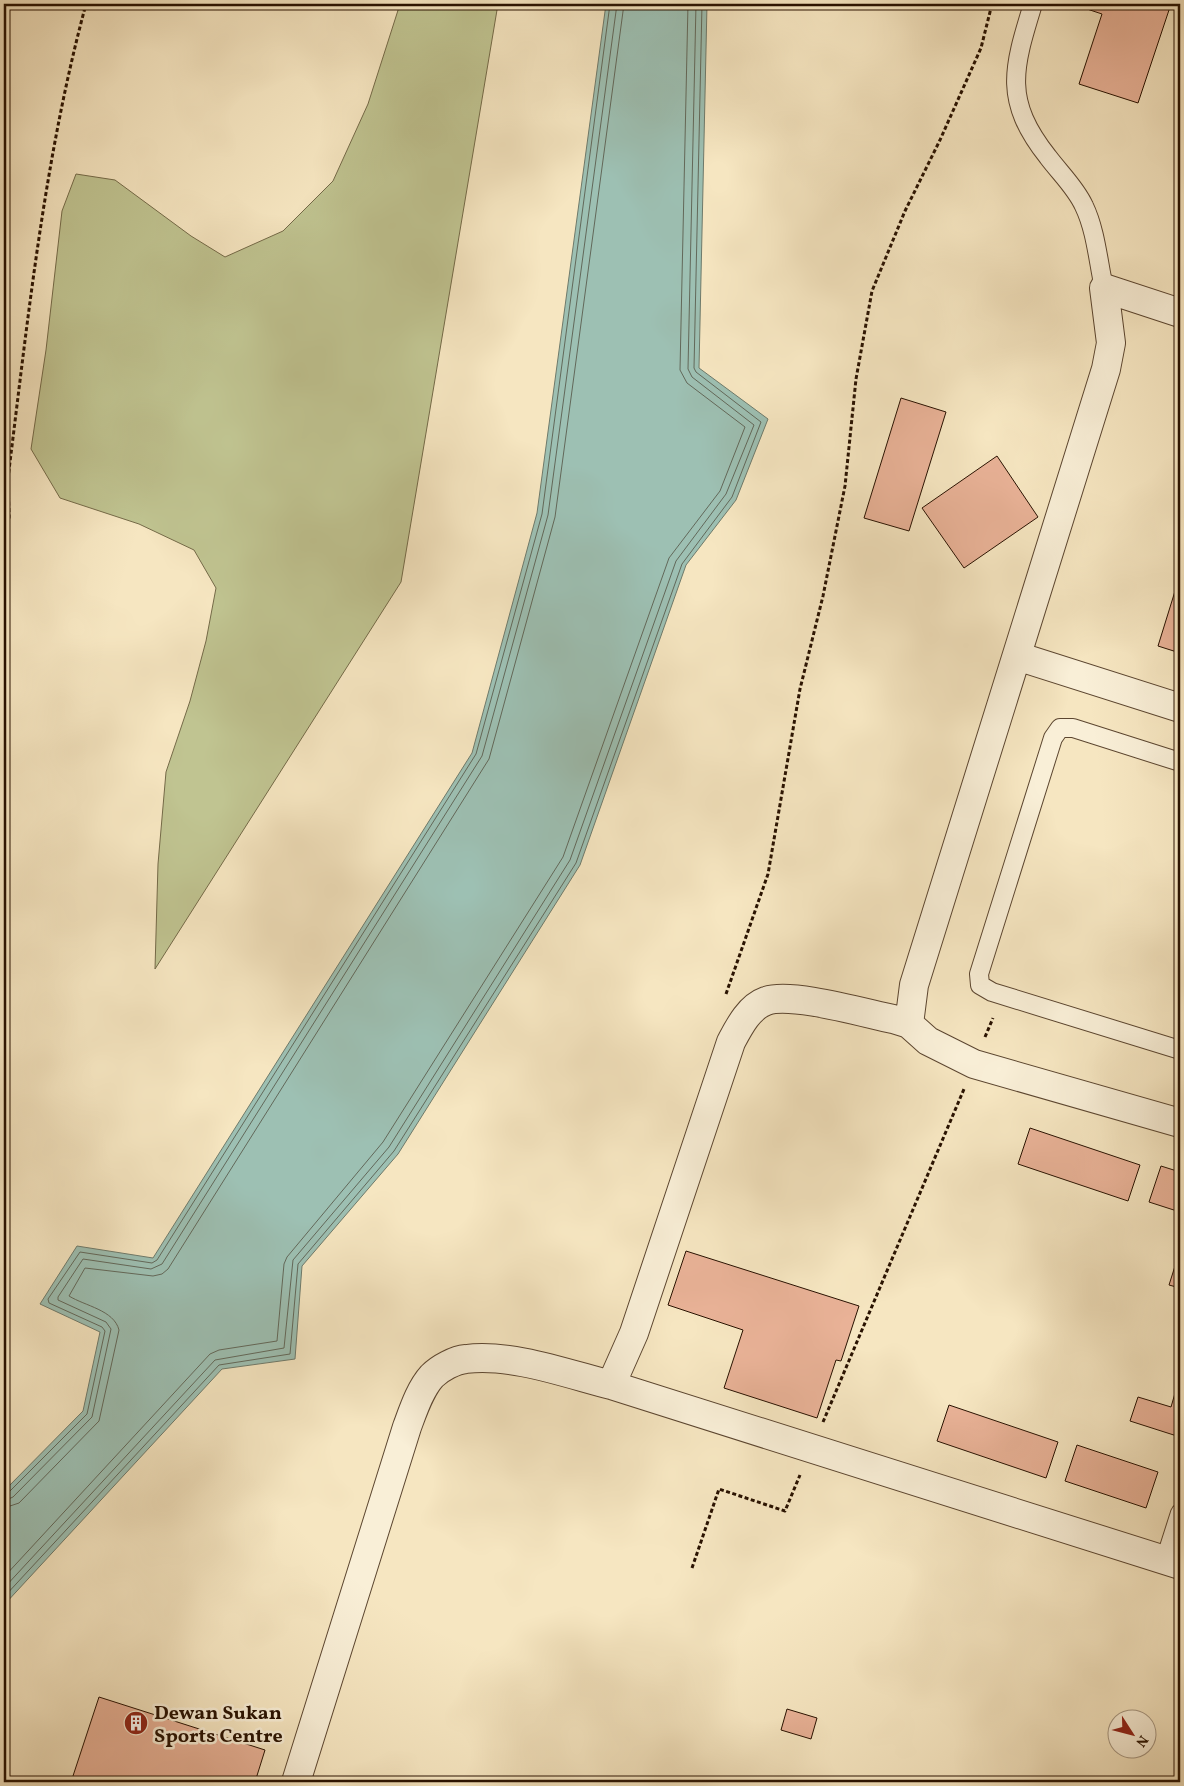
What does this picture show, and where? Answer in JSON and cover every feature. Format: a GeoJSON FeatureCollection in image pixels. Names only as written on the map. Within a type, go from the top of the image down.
{"type":"FeatureCollection","features":[{"type":"Feature","properties":{"kind":"street"},"geometry":{"type":"LineString","coordinates":[[908,1024],[914,985],[1106,369],[1111,343],[1104,288],[1180,313]]}},
{"type":"Feature","properties":{"kind":"street"},"geometry":{"type":"LineString","coordinates":[[1017,656],[1180,708]]}},
{"type":"Feature","properties":{"kind":"street"},"geometry":{"type":"LineString","coordinates":[[612,1385],[643,1306],[731,1042],[748,1014],[765,1001],[791,999],[908,1024],[928,1041],[974,1064],[1180,1123]]}},
{"type":"Feature","properties":{"kind":"street"},"geometry":{"type":"LineString","coordinates":[[296,1782],[407,1427],[418,1400],[432,1376],[446,1366],[465,1359],[533,1364],[612,1385],[1173,1562]]}},
{"type":"Feature","properties":{"kind":"lane"},"geometry":{"type":"LineString","coordinates":[[1034,4],[1018,58],[1015,78],[1017,101],[1032,137],[1077,193],[1084,205],[1090,218],[1104,288]]}},
{"type":"Feature","properties":{"kind":"lane"},"geometry":{"type":"LineString","coordinates":[[1180,762],[1074,728],[1060,728],[1054,738],[979,974],[980,985],[992,992],[1180,1050]]}},
{"type":"Feature","properties":{"kind":"lane"},"geometry":{"type":"LineString","coordinates":[[1173,1562],[1180,1513]]}},
{"type":"Feature","properties":{"kind":"path"},"geometry":{"type":"LineString","coordinates":[[4,544],[9,517],[8,478],[44,200],[58,115],[86,4]]}},
{"type":"Feature","properties":{"kind":"path"},"geometry":{"type":"LineString","coordinates":[[725,997],[768,874],[800,689],[823,596],[845,486],[856,379],[872,291],[905,211],[982,48],[992,4]]}},
{"type":"Feature","properties":{"kind":"path"},"geometry":{"type":"LineString","coordinates":[[821,1425],[992,1018]]}},
{"type":"Feature","properties":{"kind":"path"},"geometry":{"type":"LineString","coordinates":[[692,1568],[719,1489],[786,1511],[803,1468]]}},
{"type":"Feature","properties":{"kind":"green space"},"geometry":{"type":"Polygon","coordinates":[[[400,4],[498,4],[401,582],[155,969],[158,864],[166,772],[190,701],[206,641],[216,588],[194,550],[139,524],[60,498],[31,449],[46,350],[62,211],[76,174],[115,180],[191,236],[225,257],[283,231],[333,181],[368,104],[400,4]]]}},
{"type":"Feature","properties":{"kind":"water"},"geometry":{"type":"Polygon","coordinates":[[[606,4],[707,4],[699,368],[768,419],[736,500],[686,565],[580,865],[398,1154],[302,1266],[295,1359],[222,1369],[4,1605],[4,1491],[83,1411],[100,1332],[40,1304],[77,1246],[153,1258],[472,753],[537,513],[606,4]]]}},
{"type":"Feature","properties":{"kind":"building"},"geometry":{"type":"Polygon","coordinates":[[[1082,4],[1171,4],[1138,103],[1079,84],[1102,14],[1081,7],[1082,4]]]}},
{"type":"Feature","properties":{"kind":"building"},"geometry":{"type":"Polygon","coordinates":[[[901,398],[946,412],[909,531],[864,518],[901,398]]]}},
{"type":"Feature","properties":{"kind":"building"},"geometry":{"type":"Polygon","coordinates":[[[997,456],[1038,517],[964,568],[922,508],[997,456]]]}},
{"type":"Feature","properties":{"kind":"building"},"geometry":{"type":"Polygon","coordinates":[[[1180,575],[1180,653],[1158,646],[1180,575]]]}},
{"type":"Feature","properties":{"kind":"building"},"geometry":{"type":"Polygon","coordinates":[[[1030,1128],[1140,1165],[1128,1201],[1018,1164],[1030,1128]]]}},
{"type":"Feature","properties":{"kind":"building"},"geometry":{"type":"Polygon","coordinates":[[[1161,1166],[1180,1172],[1180,1212],[1149,1202],[1161,1166]]]}},
{"type":"Feature","properties":{"kind":"building"},"geometry":{"type":"Polygon","coordinates":[[[686,1251],[859,1306],[841,1361],[836,1360],[817,1418],[724,1388],[743,1330],[668,1305],[686,1251]]]}},
{"type":"Feature","properties":{"kind":"building"},"geometry":{"type":"Polygon","coordinates":[[[1176,1263],[1180,1264],[1180,1288],[1169,1285],[1176,1263]]]}},
{"type":"Feature","properties":{"kind":"building"},"geometry":{"type":"Polygon","coordinates":[[[1180,1376],[1180,1437],[1130,1421],[1138,1397],[1171,1407],[1180,1376]]]}},
{"type":"Feature","properties":{"kind":"building"},"geometry":{"type":"Polygon","coordinates":[[[949,1405],[1058,1442],[1046,1478],[937,1441],[949,1405]]]}},
{"type":"Feature","properties":{"kind":"building"},"geometry":{"type":"Polygon","coordinates":[[[1077,1445],[1158,1472],[1146,1508],[1065,1481],[1077,1445]]]}},
{"type":"Feature","properties":{"kind":"building","name":"Dewan Sukan Sports Centre"},"geometry":{"type":"Polygon","coordinates":[[[99,1697],[265,1750],[255,1782],[71,1782],[99,1697]]]}},
{"type":"Feature","properties":{"kind":"building"},"geometry":{"type":"Polygon","coordinates":[[[787,1709],[817,1718],[811,1739],[781,1730],[787,1709]]]}},
{"type":"Feature","properties":{"kind":"place","name":"Dewan Sukan Sports Centre"},"geometry":{"type":"Point","coordinates":[136,1723]}}]}
